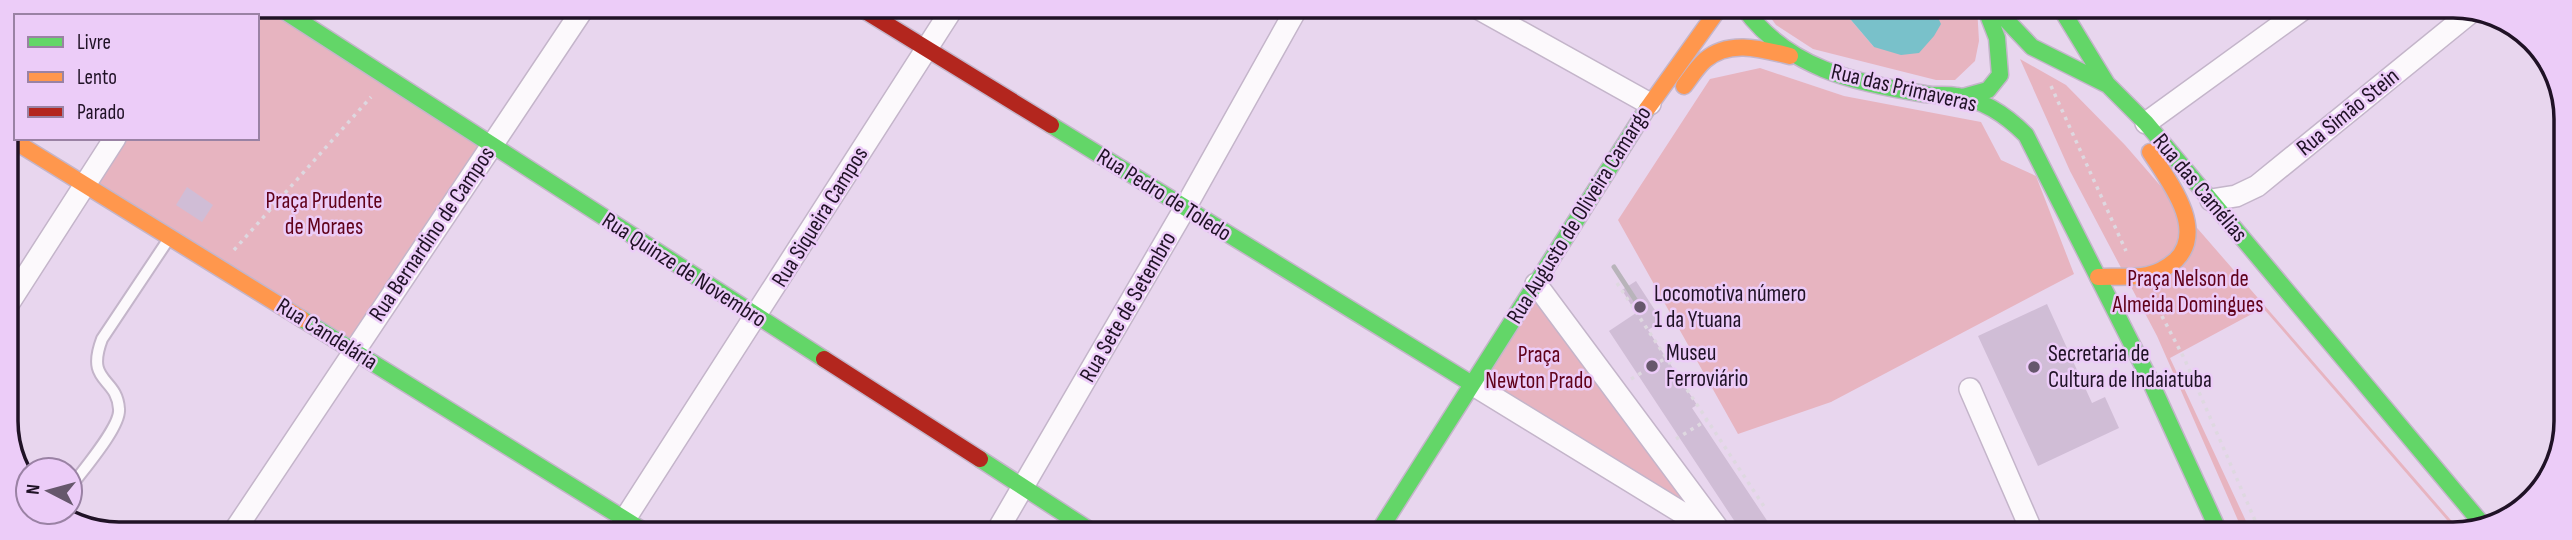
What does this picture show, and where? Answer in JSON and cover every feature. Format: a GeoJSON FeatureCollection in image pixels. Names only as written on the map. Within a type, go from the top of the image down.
{"type":"FeatureCollection","features":[{"type":"Feature","properties":{"kind":"street","name":"Rua Quinze de Novembro"},"geometry":{"type":"LineString","coordinates":[[295,18],[1077,522]]}},
{"type":"Feature","properties":{"kind":"street","name":"Rua Bernardino de Campos"},"geometry":{"type":"LineString","coordinates":[[240,522],[577,18]]}},
{"type":"Feature","properties":{"kind":"street","name":"Rua Pedro de Toledo"},"geometry":{"type":"LineString","coordinates":[[876,18],[1472,384]]}},
{"type":"Feature","properties":{"kind":"street","name":"Rua Siqueira Campos"},"geometry":{"type":"LineString","coordinates":[[624,522],[946,18]]}},
{"type":"Feature","properties":{"kind":"street","name":"Rua Sete de Setembro"},"geometry":{"type":"LineString","coordinates":[[1003,522],[1185,208],[1291,18]]}},
{"type":"Feature","properties":{"kind":"street"},"geometry":{"type":"LineString","coordinates":[[1496,18],[1650,104]]}},
{"type":"Feature","properties":{"kind":"street","name":"Rua Augusto de Oliveira Camargo"},"geometry":{"type":"LineString","coordinates":[[1385,522],[1650,104],[1712,18]]}},
{"type":"Feature","properties":{"kind":"street"},"geometry":{"type":"LineString","coordinates":[[1749,18],[1753,25],[1790,56]]}},
{"type":"Feature","properties":{"kind":"street"},"geometry":{"type":"LineString","coordinates":[[1962,97],[1988,90],[2000,75],[1997,38],[1989,18]]}},
{"type":"Feature","properties":{"kind":"street"},"geometry":{"type":"LineString","coordinates":[[2004,18],[2032,47],[2107,84],[2164,174],[2189,230],[2186,245],[2175,261],[2160,271],[2098,277]]}},
{"type":"Feature","properties":{"kind":"street","name":"Rua das Camélias"},"geometry":{"type":"LineString","coordinates":[[2067,18],[2107,84],[2146,123],[2478,519]]}},
{"type":"Feature","properties":{"kind":"street"},"geometry":{"type":"LineString","coordinates":[[2146,123],[2291,18]]}},
{"type":"Feature","properties":{"kind":"street","name":"Rua Simão Stein"},"geometry":{"type":"LineString","coordinates":[[2211,200],[2236,196],[2257,186],[2463,18]]}},
{"type":"Feature","properties":{"kind":"street","name":"Rua das Primaveras"},"geometry":{"type":"LineString","coordinates":[[1650,104],[1673,101],[1706,59],[1725,50],[1743,46],[1790,56],[1886,87],[1934,96],[1962,97],[2001,114],[2026,135],[2147,374],[2215,522]]}},
{"type":"Feature","properties":{"kind":"street"},"geometry":{"type":"LineString","coordinates":[[18,289],[114,140]]}},
{"type":"Feature","properties":{"kind":"street","name":"Rua Candelária"},"geometry":{"type":"LineString","coordinates":[[18,143],[354,351],[615,522]]}},
{"type":"Feature","properties":{"kind":"street"},"geometry":{"type":"LineString","coordinates":[[1536,284],[1711,522]]}},
{"type":"Feature","properties":{"kind":"street"},"geometry":{"type":"LineString","coordinates":[[1472,384],[1699,522]]}},
{"type":"Feature","properties":{"kind":"street"},"geometry":{"type":"LineString","coordinates":[[1970,389],[2028,522]]}},
{"type":"Feature","properties":{"kind":"lane"},"geometry":{"type":"LineString","coordinates":[[84,468],[114,425],[120,411],[115,394],[98,372],[96,356],[102,339],[171,237]]}},
{"type":"Feature","properties":{"kind":"path"},"geometry":{"type":"LineString","coordinates":[[219,267],[388,79]]}},
{"type":"Feature","properties":{"kind":"path"},"geometry":{"type":"LineString","coordinates":[[2048,80],[2139,275],[2185,360],[2256,522]]}},
{"type":"Feature","properties":{"kind":"path"},"geometry":{"type":"LineString","coordinates":[[1617,284],[1765,508]]}},
{"type":"Feature","properties":{"kind":"path"},"geometry":{"type":"LineString","coordinates":[[1615,390],[1666,358]]}},
{"type":"Feature","properties":{"kind":"path"},"geometry":{"type":"LineString","coordinates":[[1659,449],[1707,420]]}},
{"type":"Feature","properties":{"kind":"green space","name":"Praça Prudente de Moraes"},"geometry":{"type":"Polygon","coordinates":[[[259,18],[295,18],[491,145],[354,351],[85,184],[114,140],[259,140],[259,18]]]}},
{"type":"Feature","properties":{"kind":"green space"},"geometry":{"type":"Polygon","coordinates":[[[1771,18],[1848,18],[1874,47],[1917,18],[1978,18],[1979,41],[1975,61],[1955,80],[1936,80],[1813,49],[1776,25],[1771,18]]]}},
{"type":"Feature","properties":{"kind":"green space","name":"Praça Nelson de Almeida Domingues"},"geometry":{"type":"Polygon","coordinates":[[[2020,59],[2066,85],[2125,145],[2453,522],[2449,522],[2263,308],[2170,358],[2246,522],[2239,522],[2157,336],[2070,171],[2020,59]]]}},
{"type":"Feature","properties":{"kind":"green space"},"geometry":{"type":"Polygon","coordinates":[[[1760,68],[1844,96],[1981,122],[2001,160],[2036,176],[2074,274],[1831,402],[1738,434],[1618,220],[1710,79],[1760,68]]]}},
{"type":"Feature","properties":{"kind":"green space","name":"Praça Newton Prado"},"geometry":{"type":"Polygon","coordinates":[[[1536,284],[1713,522],[1702,522],[1472,384],[1536,284]]]}},
{"type":"Feature","properties":{"kind":"shaded area"},"geometry":{"type":"Polygon","coordinates":[[[1848,18],[1938,18],[1941,24],[1919,53],[1901,55],[1874,47],[1848,18]]]}},
{"type":"Feature","properties":{"kind":"building"},"geometry":{"type":"Polygon","coordinates":[[[187,187],[213,205],[202,222],[176,205],[187,187]]]}},
{"type":"Feature","properties":{"kind":"building"},"geometry":{"type":"Polygon","coordinates":[[[1636,281],[1662,321],[1648,330],[1697,405],[1692,408],[1768,522],[1735,522],[1609,331],[1636,313],[1622,290],[1636,281]]]}},
{"type":"Feature","properties":{"kind":"building","name":"Secretaria de Cultura de Indaiatuba"},"geometry":{"type":"Polygon","coordinates":[[[2047,304],[2092,403],[2105,397],[2119,428],[2038,466],[1978,336],[2047,304]]]}},
{"type":"Feature","properties":{"kind":"railway"},"geometry":{"type":"LineString","coordinates":[[1614,267],[1640,307]]}},
{"type":"Feature","properties":{"kind":"traffic: fast"},"geometry":{"type":"LineString","coordinates":[[295,18],[824,359]]}},
{"type":"Feature","properties":{"kind":"traffic: fast"},"geometry":{"type":"LineString","coordinates":[[1752,18],[1780,45],[1824,69],[1848,78],[1899,90],[1957,96],[1977,101],[2003,115],[2026,135],[2147,374],[2215,522]]}},
{"type":"Feature","properties":{"kind":"traffic: fast"},"geometry":{"type":"LineString","coordinates":[[1963,97],[1988,90],[2000,75],[1997,38],[1989,18]]}},
{"type":"Feature","properties":{"kind":"traffic: fast"},"geometry":{"type":"LineString","coordinates":[[2004,18],[2032,47],[2106,84]]}},
{"type":"Feature","properties":{"kind":"traffic: fast"},"geometry":{"type":"LineString","coordinates":[[2067,18],[2107,84],[2146,123],[2478,519]]}},
{"type":"Feature","properties":{"kind":"traffic: fast"},"geometry":{"type":"LineString","coordinates":[[1385,522],[1647,109]]}},
{"type":"Feature","properties":{"kind":"traffic: fast"},"geometry":{"type":"LineString","coordinates":[[1051,125],[1472,384]]}},
{"type":"Feature","properties":{"kind":"traffic: fast"},"geometry":{"type":"LineString","coordinates":[[302,319],[629,522]]}},
{"type":"Feature","properties":{"kind":"traffic: fast"},"geometry":{"type":"LineString","coordinates":[[980,459],[1077,522]]}},
{"type":"Feature","properties":{"kind":"traffic: slow"},"geometry":{"type":"LineString","coordinates":[[1647,109],[1712,18]]}},
{"type":"Feature","properties":{"kind":"traffic: slow"},"geometry":{"type":"LineString","coordinates":[[1684,86],[1705,60],[1724,50],[1746,48],[1790,56]]}},
{"type":"Feature","properties":{"kind":"traffic: slow"},"geometry":{"type":"LineString","coordinates":[[18,143],[302,319]]}},
{"type":"Feature","properties":{"kind":"traffic: slow"},"geometry":{"type":"LineString","coordinates":[[2098,277],[2155,273],[2176,260],[2185,248],[2188,234],[2181,205],[2150,152]]}},
{"type":"Feature","properties":{"kind":"traffic: jam"},"geometry":{"type":"LineString","coordinates":[[877,18],[1051,125]]}},
{"type":"Feature","properties":{"kind":"traffic: jam"},"geometry":{"type":"LineString","coordinates":[[824,359],[980,459]]}},
{"type":"Feature","properties":{"kind":"place","name":"Locomotiva número 1 da Ytuana"},"geometry":{"type":"Point","coordinates":[1640,307]}},
{"type":"Feature","properties":{"kind":"place","name":"Museu Ferroviário"},"geometry":{"type":"Point","coordinates":[1652,366]}},
{"type":"Feature","properties":{"kind":"place","name":"Secretaria de Cultura de Indaiatuba"},"geometry":{"type":"Point","coordinates":[2034,367]}}]}
